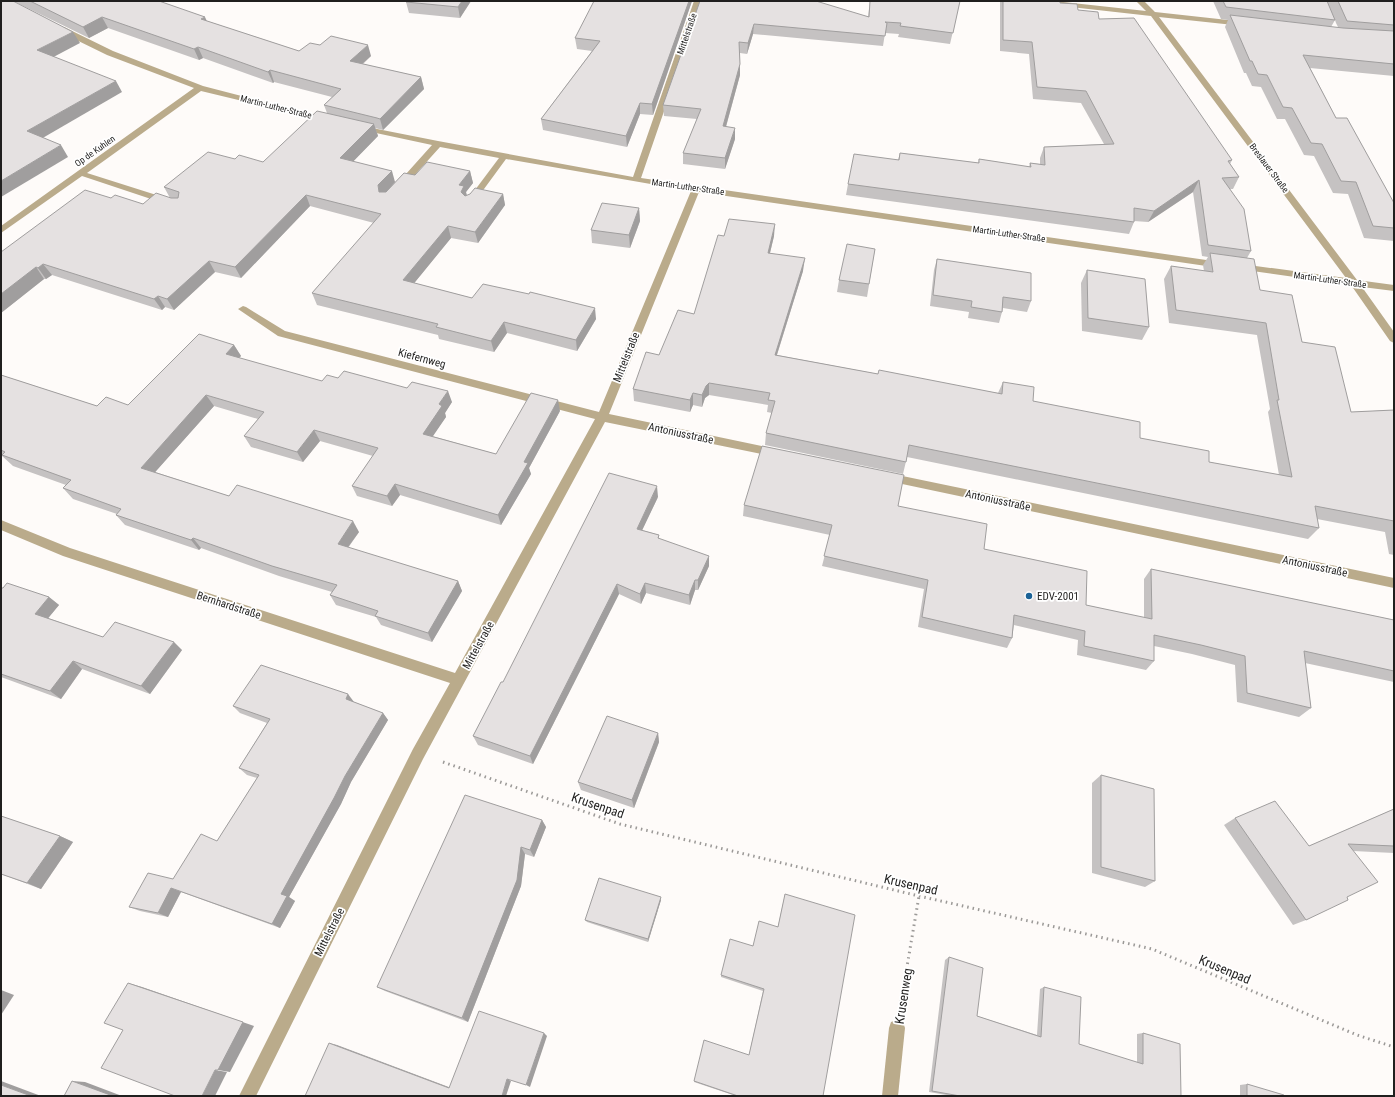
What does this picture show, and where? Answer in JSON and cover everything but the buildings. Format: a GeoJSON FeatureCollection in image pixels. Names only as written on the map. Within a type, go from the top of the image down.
{"type":"FeatureCollection","features":[{"type":"Feature","properties":{"kind":"street","name":"Mittelstraße"},"geometry":{"type":"LineString","coordinates":[[636,180],[698,1]]}},
{"type":"Feature","properties":{"kind":"street"},"geometry":{"type":"LineString","coordinates":[[1035,1],[1252,26]]}},
{"type":"Feature","properties":{"kind":"street","name":"Breslauer Straße"},"geometry":{"type":"LineString","coordinates":[[1140,1],[1153,14],[1356,284],[1394,339]]}},
{"type":"Feature","properties":{"kind":"street","name":"Martin-Luther-Straße"},"geometry":{"type":"LineString","coordinates":[[51,24],[110,53],[200,88],[335,122]]}},
{"type":"Feature","properties":{"kind":"street","name":"Op de Kuhlen"},"geometry":{"type":"LineString","coordinates":[[1,230],[200,88]]}},
{"type":"Feature","properties":{"kind":"street","name":"Martin-Luther-Straße"},"geometry":{"type":"LineString","coordinates":[[350,125],[438,144],[636,180],[1356,284],[1394,288]]}},
{"type":"Feature","properties":{"kind":"street"},"geometry":{"type":"LineString","coordinates":[[392,194],[438,144]]}},
{"type":"Feature","properties":{"kind":"street"},"geometry":{"type":"LineString","coordinates":[[469,203],[504,156]]}},
{"type":"Feature","properties":{"kind":"street"},"geometry":{"type":"LineString","coordinates":[[80,173],[173,204]]}},
{"type":"Feature","properties":{"kind":"street","name":"Mittelstraße"},"geometry":{"type":"LineString","coordinates":[[247,1096],[418,754],[602,417],[696,188]]}},
{"type":"Feature","properties":{"kind":"street","name":"Kiefernweg"},"geometry":{"type":"LineString","coordinates":[[243,310],[282,334],[602,417]]}},
{"type":"Feature","properties":{"kind":"street","name":"Antoniusstraße"},"geometry":{"type":"LineString","coordinates":[[602,417],[788,456]]}},
{"type":"Feature","properties":{"kind":"street","name":"Antoniusstraße"},"geometry":{"type":"LineString","coordinates":[[874,474],[1394,582]]}},
{"type":"Feature","properties":{"kind":"street","name":"Bernhardstraße"},"geometry":{"type":"LineString","coordinates":[[1,525],[67,552],[459,680]]}},
{"type":"Feature","properties":{"kind":"street","name":"Krusenweg"},"geometry":{"type":"LineString","coordinates":[[890,1096],[897,1028]]}},
{"type":"Feature","properties":{"kind":"path","name":"Krusenpad"},"geometry":{"type":"LineString","coordinates":[[418,754],[620,824],[919,896],[1152,949],[1357,1035],[1394,1047]]}},
{"type":"Feature","properties":{"kind":"path","name":"Krusenweg"},"geometry":{"type":"LineString","coordinates":[[897,1028],[919,896]]}},
{"type":"Feature","properties":{"kind":"place","name":"EDV-2001"},"geometry":{"type":"Point","coordinates":[1029,596]}}]}
